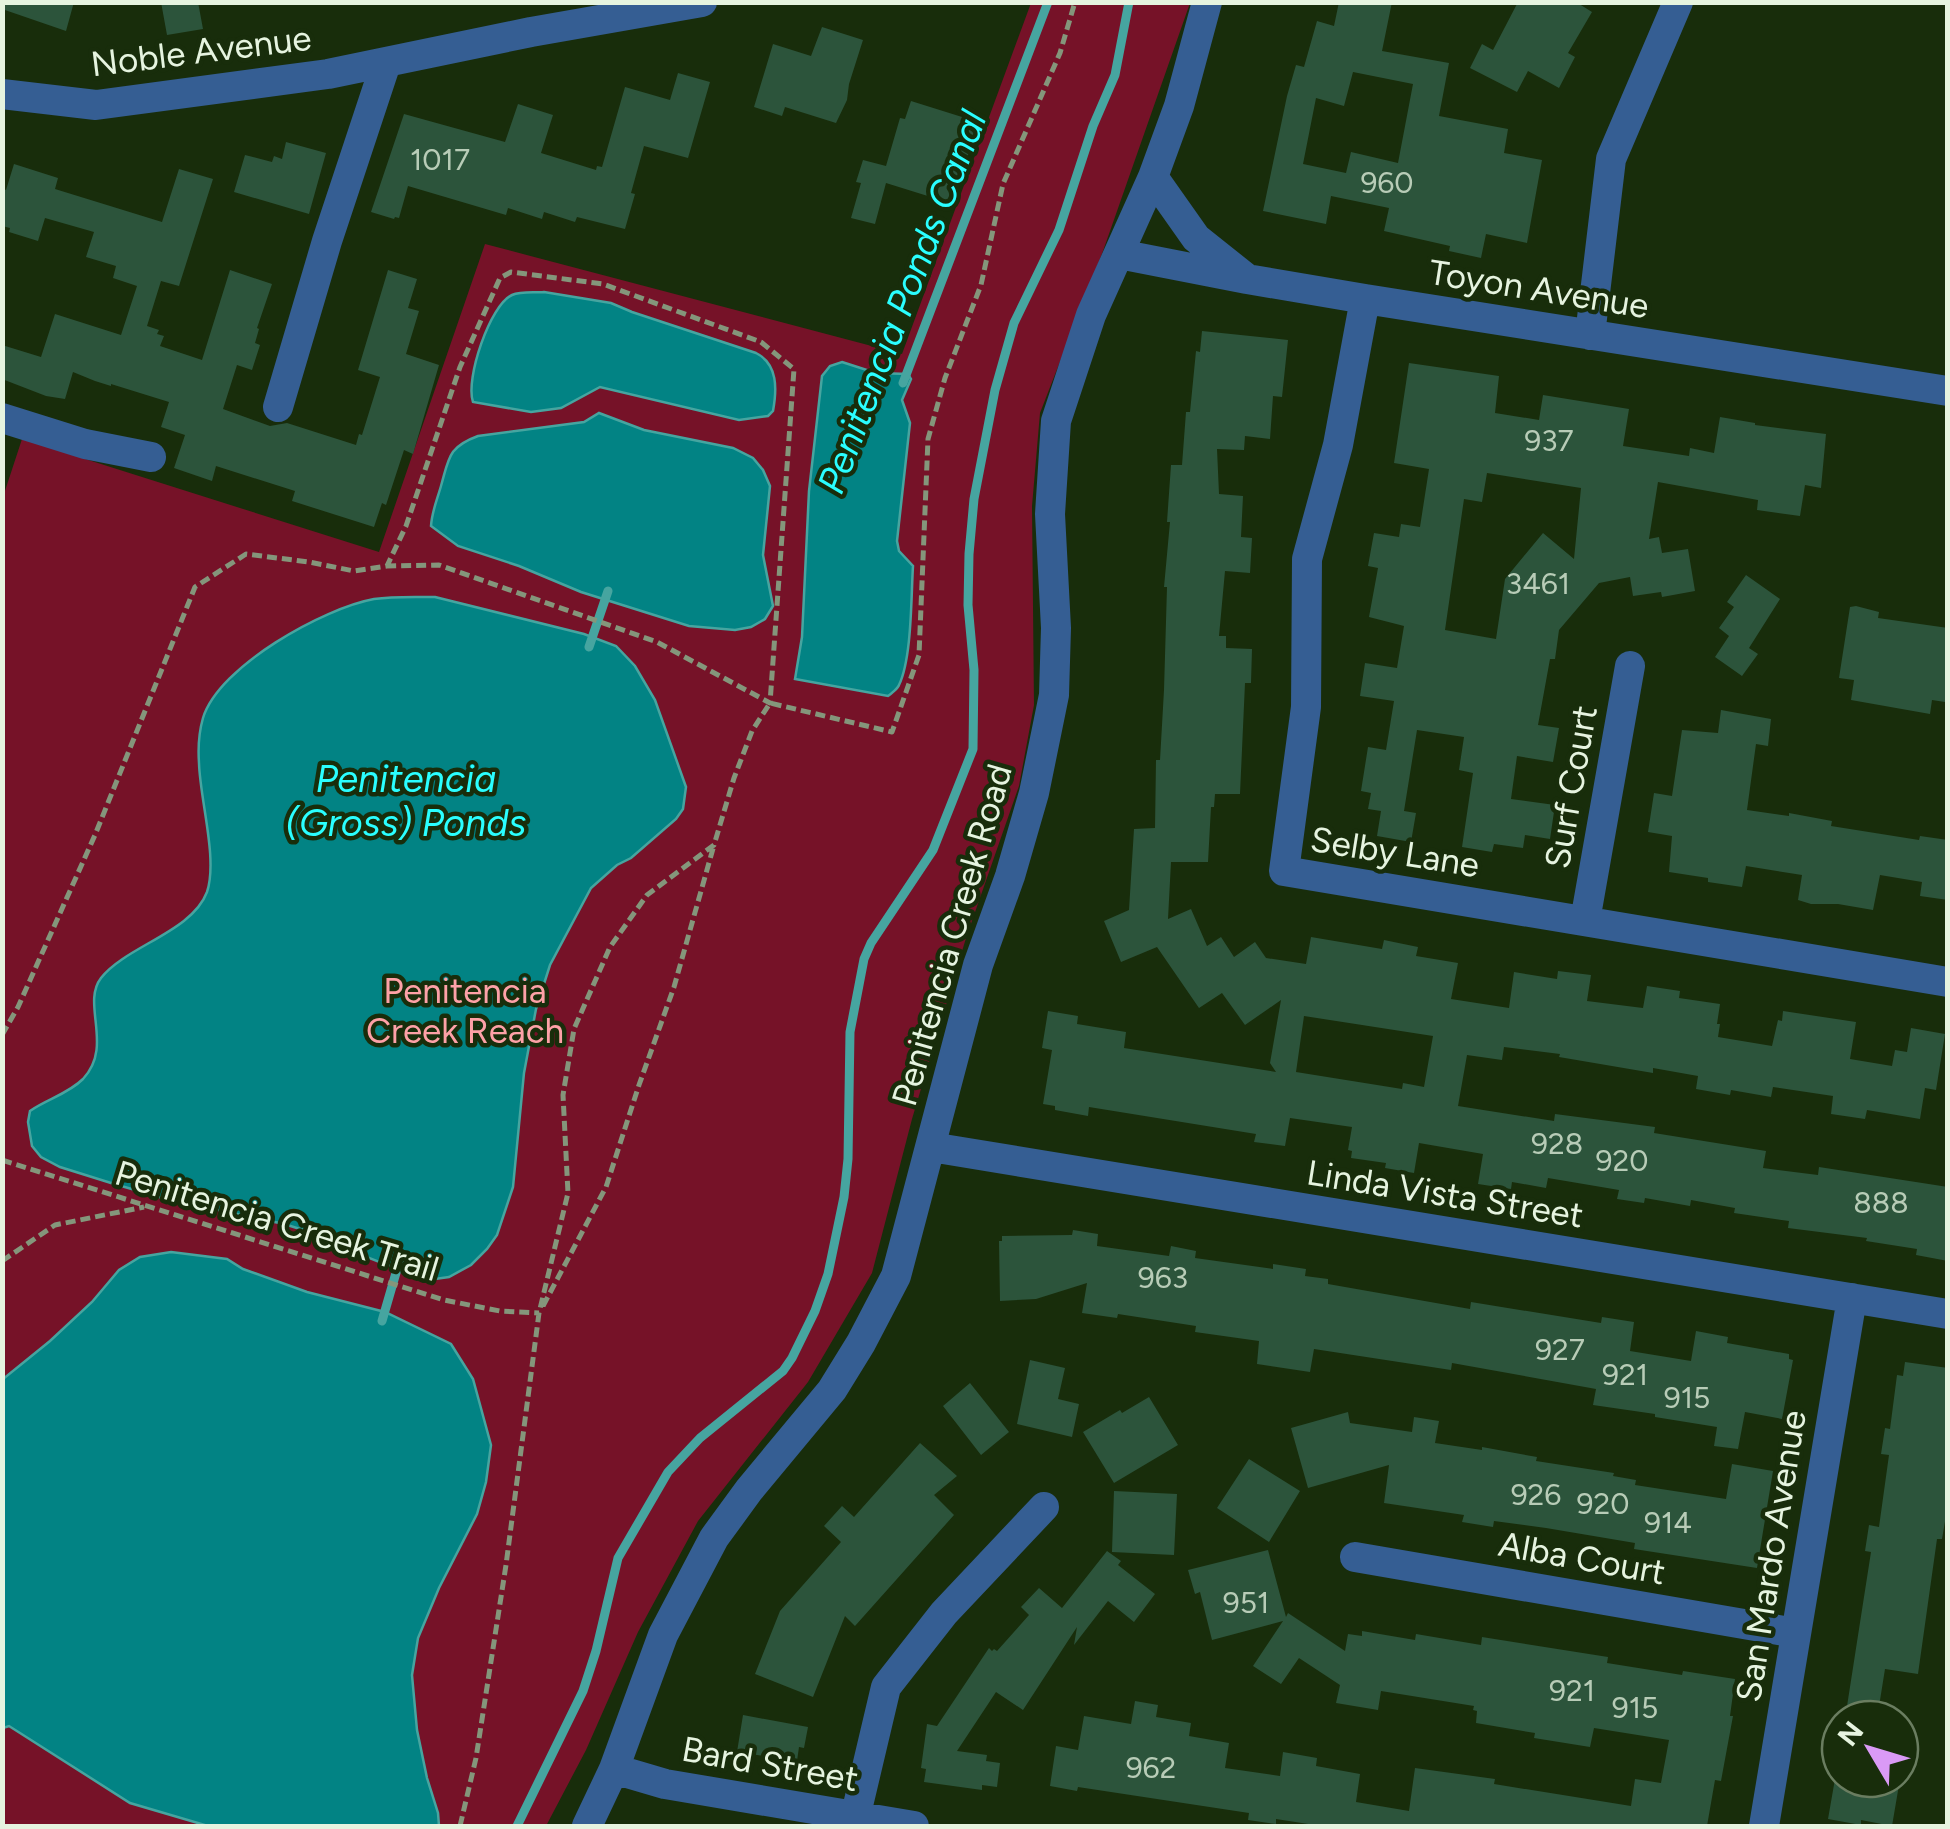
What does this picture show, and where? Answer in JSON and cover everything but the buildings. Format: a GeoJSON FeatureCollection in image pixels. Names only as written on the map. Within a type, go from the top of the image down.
{"type":"FeatureCollection","features":[{"type":"Feature","properties":{"kind":"street","name":"Noble Avenue"},"geometry":{"type":"LineString","coordinates":[[2,94],[96,105],[328,74],[702,2]]}},
{"type":"Feature","properties":{"kind":"street","name":"Penitencia Creek Road"},"geometry":{"type":"LineString","coordinates":[[587,1826],[614,1769],[663,1635],[714,1538],[832,1390],[896,1276],[978,965],[1034,793],[1054,696],[1056,628],[1050,514],[1056,421],[1090,315],[1153,177],[1179,106],[1208,2]]}},
{"type":"Feature","properties":{"kind":"street"},"geometry":{"type":"LineString","coordinates":[[1590,335],[1611,159],[1678,2]]}},
{"type":"Feature","properties":{"kind":"street"},"geometry":{"type":"LineString","coordinates":[[278,407],[386,64]]}},
{"type":"Feature","properties":{"kind":"street"},"geometry":{"type":"LineString","coordinates":[[1153,177],[1196,238],[1247,279]]}},
{"type":"Feature","properties":{"kind":"street","name":"Toyon Avenue"},"geometry":{"type":"LineString","coordinates":[[1119,254],[1590,335],[1946,383]]}},
{"type":"Feature","properties":{"kind":"street","name":"Selby Lane"},"geometry":{"type":"LineString","coordinates":[[1364,299],[1338,445],[1307,559],[1306,707],[1284,871],[1948,982]]}},
{"type":"Feature","properties":{"kind":"street"},"geometry":{"type":"LineString","coordinates":[[2,418],[85,444],[151,457]]}},
{"type":"Feature","properties":{"kind":"street","name":"Surf Court"},"geometry":{"type":"LineString","coordinates":[[1586,921],[1630,666]]}},
{"type":"Feature","properties":{"kind":"street","name":"Linda Vista Street"},"geometry":{"type":"LineString","coordinates":[[931,1147],[1948,1314]]}},
{"type":"Feature","properties":{"kind":"street","name":"San Mardo Avenue"},"geometry":{"type":"LineString","coordinates":[[1764,1826],[1852,1298]]}},
{"type":"Feature","properties":{"kind":"street"},"geometry":{"type":"LineString","coordinates":[[855,1818],[886,1687],[944,1613],[1044,1507]]}},
{"type":"Feature","properties":{"kind":"street","name":"Alba Court"},"geometry":{"type":"LineString","coordinates":[[1354,1557],[1796,1633]]}},
{"type":"Feature","properties":{"kind":"street","name":"Bard Street"},"geometry":{"type":"LineString","coordinates":[[614,1769],[661,1784],[914,1826]]}},
{"type":"Feature","properties":{"kind":"path"},"geometry":{"type":"LineString","coordinates":[[2,1035],[95,835],[194,588],[246,554],[354,571],[439,565],[657,642],[770,703],[892,732],[919,655],[928,438],[945,378],[981,285],[1003,184],[1060,53],[1075,2]]}},
{"type":"Feature","properties":{"kind":"path"},"geometry":{"type":"LineString","coordinates":[[387,566],[406,526],[460,367],[500,278],[511,272],[604,284],[761,342],[794,369],[770,703],[752,731],[734,778],[674,987],[606,1186],[540,1313]]}},
{"type":"Feature","properties":{"kind":"path"},"geometry":{"type":"LineString","coordinates":[[460,1826],[479,1739],[540,1313],[568,1193],[564,1095],[574,1029],[610,947],[647,894],[714,844]]}},
{"type":"Feature","properties":{"kind":"path","name":"Penitencia Creek Trail"},"geometry":{"type":"LineString","coordinates":[[2,1160],[444,1300],[500,1311],[540,1313]]}},
{"type":"Feature","properties":{"kind":"path"},"geometry":{"type":"LineString","coordinates":[[2,1261],[55,1225],[146,1206]]}},
{"type":"Feature","properties":{"kind":"green space","name":"Penitencia Creek Reach"},"geometry":{"type":"Polygon","coordinates":[[[1031,3],[1190,3],[1103,251],[1040,413],[1032,506],[1034,705],[1019,786],[966,938],[912,1119],[872,1273],[808,1382],[698,1521],[638,1632],[586,1750],[546,1826],[3,1826],[2,500],[22,439],[379,552],[485,244],[902,354],[1031,3]]]}},
{"type":"Feature","properties":{"kind":"water"},"geometry":{"type":"Polygon","coordinates":[[[544,292],[611,303],[756,353],[772,370],[773,411],[768,416],[739,420],[600,387],[561,408],[531,412],[473,402],[476,361],[496,313],[512,295],[544,292]]]}},
{"type":"Feature","properties":{"kind":"water"},"geometry":{"type":"Polygon","coordinates":[[[842,362],[876,373],[908,374],[911,379],[902,400],[910,423],[897,541],[899,551],[913,566],[910,627],[903,673],[888,696],[795,679],[802,637],[809,491],[822,376],[830,366],[842,362]]]}},
{"type":"Feature","properties":{"kind":"water"},"geometry":{"type":"Polygon","coordinates":[[[599,413],[644,430],[733,448],[753,458],[763,470],[770,486],[763,555],[773,606],[765,619],[735,630],[689,626],[581,592],[458,546],[431,526],[448,461],[455,449],[478,436],[584,422],[599,413]]]}},
{"type":"Feature","properties":{"kind":"water","name":"Penitencia (Gross) Ponds"},"geometry":{"type":"Polygon","coordinates":[[[435,597],[584,634],[616,646],[635,666],[655,700],[686,787],[683,809],[676,819],[591,888],[550,965],[536,1009],[524,1073],[513,1187],[497,1235],[471,1265],[449,1277],[415,1276],[369,1258],[345,1243],[284,1224],[166,1199],[60,1167],[41,1157],[32,1146],[30,1111],[77,1084],[92,1066],[97,1039],[94,1000],[101,978],[126,957],[188,918],[207,892],[211,863],[199,746],[203,718],[213,698],[251,660],[328,614],[374,599],[435,597]]]}},
{"type":"Feature","properties":{"kind":"water"},"geometry":{"type":"Polygon","coordinates":[[[171,1252],[227,1259],[243,1269],[307,1292],[385,1312],[451,1344],[473,1379],[491,1445],[486,1482],[477,1514],[418,1638],[412,1675],[417,1730],[439,1826],[208,1826],[130,1803],[9,1726],[3,1728],[3,1379],[92,1302],[119,1270],[140,1257],[171,1252]]]}},
{"type":"Feature","properties":{"kind":"waterway","name":"Penitencia Ponds Canal"},"geometry":{"type":"LineString","coordinates":[[903,383],[1048,2]]}},
{"type":"Feature","properties":{"kind":"waterway"},"geometry":{"type":"LineString","coordinates":[[517,1826],[583,1691],[618,1558],[668,1472],[700,1438],[783,1371],[815,1311],[828,1274],[844,1197],[850,1032],[864,959],[933,850],[973,749],[969,554],[974,499],[995,390],[1014,323],[1059,230],[1093,126],[1115,75],[1129,2]]}},
{"type":"Feature","properties":{"kind":"waterway","name":"Penitencia Ponds Canal"},"geometry":{"type":"LineString","coordinates":[[589,647],[608,591]]}},
{"type":"Feature","properties":{"kind":"waterway","name":"Penitencia Ponds Canal"},"geometry":{"type":"LineString","coordinates":[[382,1321],[400,1259]]}}]}
